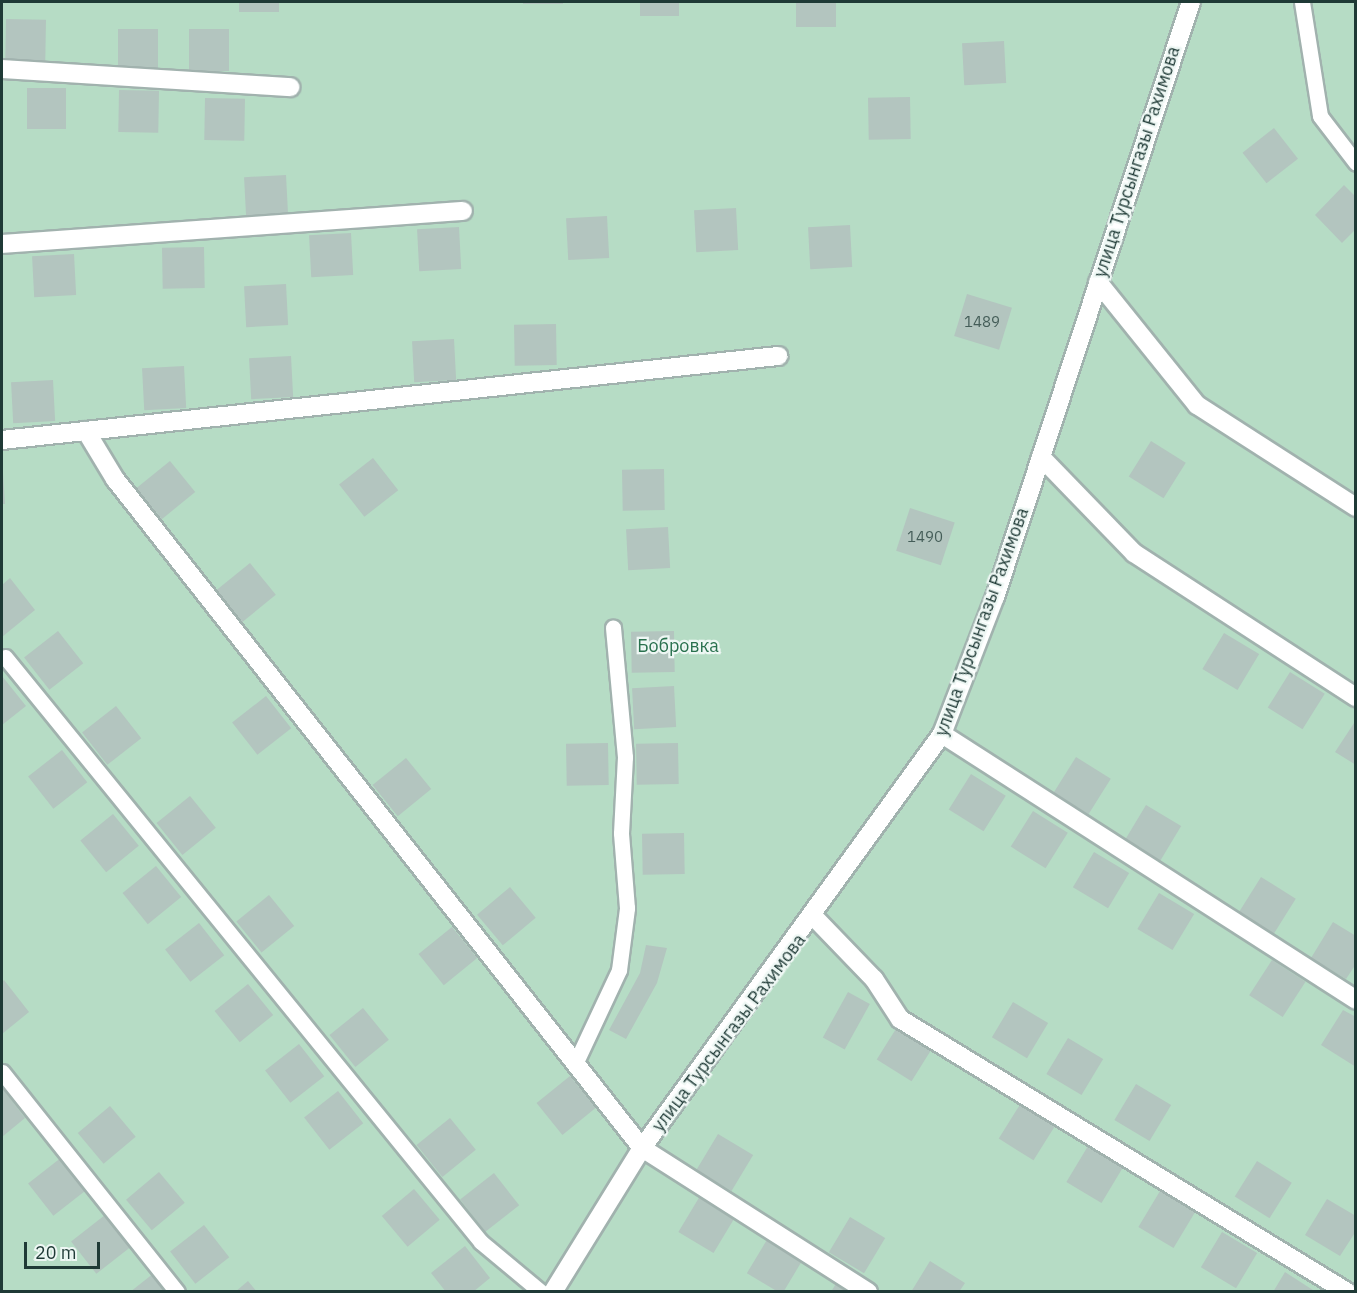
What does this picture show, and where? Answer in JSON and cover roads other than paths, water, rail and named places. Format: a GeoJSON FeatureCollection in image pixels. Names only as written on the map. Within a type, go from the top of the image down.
{"type":"FeatureCollection","features":[{"type":"Feature","properties":{"kind":"street","name":"улица Турсынгазы Рахимова"},"geometry":{"type":"LineString","coordinates":[[553,1292],[642,1148],[815,918],[942,734],[1041,457],[1191,2]]}},
{"type":"Feature","properties":{"kind":"street"},"geometry":{"type":"LineString","coordinates":[[2,69],[290,87]]}},
{"type":"Feature","properties":{"kind":"street"},"geometry":{"type":"LineString","coordinates":[[2,244],[464,211]]}},
{"type":"Feature","properties":{"kind":"street"},"geometry":{"type":"LineString","coordinates":[[1098,282],[1197,405],[1356,507]]}},
{"type":"Feature","properties":{"kind":"street"},"geometry":{"type":"LineString","coordinates":[[2,440],[778,356]]}},
{"type":"Feature","properties":{"kind":"street"},"geometry":{"type":"LineString","coordinates":[[86,431],[115,478],[642,1148],[868,1292]]}},
{"type":"Feature","properties":{"kind":"street"},"geometry":{"type":"LineString","coordinates":[[1041,457],[1134,553],[1356,697]]}},
{"type":"Feature","properties":{"kind":"street"},"geometry":{"type":"LineString","coordinates":[[942,734],[1356,1000]]}},
{"type":"Feature","properties":{"kind":"street"},"geometry":{"type":"LineString","coordinates":[[815,918],[874,979],[900,1019],[1347,1292]]}},
{"type":"Feature","properties":{"kind":"lane"},"geometry":{"type":"LineString","coordinates":[[1302,2],[1320,116],[1343,154],[1356,164]]}},
{"type":"Feature","properties":{"kind":"lane"},"geometry":{"type":"LineString","coordinates":[[575,1064],[619,970],[627,908],[621,833],[625,757],[614,628]]}},
{"type":"Feature","properties":{"kind":"lane"},"geometry":{"type":"LineString","coordinates":[[5,657],[481,1242],[541,1292]]}},
{"type":"Feature","properties":{"kind":"lane"},"geometry":{"type":"LineString","coordinates":[[2,1072],[177,1292]]}},
{"type":"Feature","properties":{"kind":"park label","name":"Бобровка"},"geometry":{"type":"Point","coordinates":[678,646]}}]}
